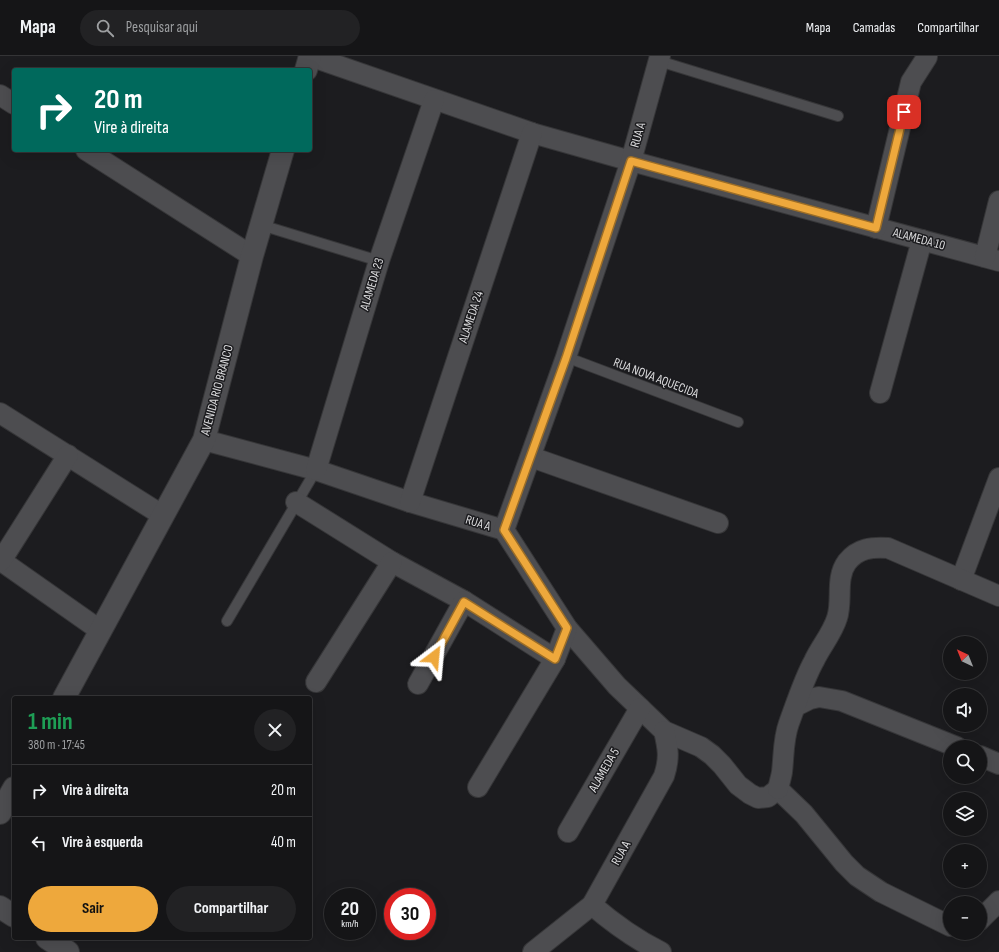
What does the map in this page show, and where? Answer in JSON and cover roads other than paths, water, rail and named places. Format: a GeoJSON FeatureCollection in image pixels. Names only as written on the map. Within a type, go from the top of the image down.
{"type":"FeatureCollection","features":[{"type":"Feature","properties":{"kind":"street"},"geometry":{"type":"LineString","coordinates":[[307,68],[310,56]]}},
{"type":"Feature","properties":{"kind":"street","name":"ALAMEDA 10"},"geometry":{"type":"LineString","coordinates":[[310,56],[532,133],[992,259]]}},
{"type":"Feature","properties":{"kind":"street"},"geometry":{"type":"LineString","coordinates":[[876,228],[911,82],[927,57]]}},
{"type":"Feature","properties":{"kind":"street","name":"RUA A"},"geometry":{"type":"LineString","coordinates":[[204,440],[316,470],[410,502],[504,530],[566,358],[631,161],[659,58]]}},
{"type":"Feature","properties":{"kind":"street"},"geometry":{"type":"LineString","coordinates":[[0,95],[12,103]]}},
{"type":"Feature","properties":{"kind":"street","name":"ALAMEDA 23"},"geometry":{"type":"LineString","coordinates":[[316,470],[379,261],[434,100]]}},
{"type":"Feature","properties":{"kind":"street","name":"ALAMEDA 24"},"geometry":{"type":"LineString","coordinates":[[410,502],[532,133]]}},
{"type":"Feature","properties":{"kind":"street"},"geometry":{"type":"LineString","coordinates":[[89,152],[252,256]]}},
{"type":"Feature","properties":{"kind":"street","name":"AVENIDA RIO BRANCO"},"geometry":{"type":"LineString","coordinates":[[65,696],[204,440],[252,256],[282,152]]}},
{"type":"Feature","properties":{"kind":"street"},"geometry":{"type":"LineString","coordinates":[[992,259],[999,201]]}},
{"type":"Feature","properties":{"kind":"street"},"geometry":{"type":"LineString","coordinates":[[880,393],[922,240]]}},
{"type":"Feature","properties":{"kind":"street"},"geometry":{"type":"LineString","coordinates":[[0,413],[162,515]]}},
{"type":"Feature","properties":{"kind":"street"},"geometry":{"type":"LineString","coordinates":[[68,455],[1,560],[101,632]]}},
{"type":"Feature","properties":{"kind":"street"},"geometry":{"type":"LineString","coordinates":[[531,457],[718,523]]}},
{"type":"Feature","properties":{"kind":"street"},"geometry":{"type":"LineString","coordinates":[[961,580],[999,478]]}},
{"type":"Feature","properties":{"kind":"street"},"geometry":{"type":"LineString","coordinates":[[296,502],[392,562],[464,602],[555,659]]}},
{"type":"Feature","properties":{"kind":"street"},"geometry":{"type":"LineString","coordinates":[[504,530],[567,628],[613,681],[664,731],[701,748],[712,755],[738,785],[758,798],[768,797],[778,789],[782,772],[784,739],[788,724],[813,663],[835,627],[839,615],[841,580],[846,564],[852,556],[862,549],[873,547],[888,548],[999,596]]}},
{"type":"Feature","properties":{"kind":"street"},"geometry":{"type":"LineString","coordinates":[[316,682],[392,562]]}},
{"type":"Feature","properties":{"kind":"street"},"geometry":{"type":"LineString","coordinates":[[418,684],[464,602]]}},
{"type":"Feature","properties":{"kind":"street"},"geometry":{"type":"LineString","coordinates":[[478,788],[555,659],[567,628]]}},
{"type":"Feature","properties":{"kind":"street"},"geometry":{"type":"LineString","coordinates":[[796,706],[810,699],[819,697],[842,701],[943,741]]}},
{"type":"Feature","properties":{"kind":"street","name":"ALAMEDA 5"},"geometry":{"type":"LineString","coordinates":[[568,832],[640,708]]}},
{"type":"Feature","properties":{"kind":"street","name":"RUA A"},"geometry":{"type":"LineString","coordinates":[[533,952],[592,905],[664,776],[668,764],[668,753],[664,731]]}},
{"type":"Feature","properties":{"kind":"street"},"geometry":{"type":"LineString","coordinates":[[987,759],[999,764]]}},
{"type":"Feature","properties":{"kind":"street"},"geometry":{"type":"LineString","coordinates":[[778,789],[804,814],[844,863],[857,876],[881,892],[943,923]]}},
{"type":"Feature","properties":{"kind":"street"},"geometry":{"type":"LineString","coordinates":[[0,813],[12,792]]}},
{"type":"Feature","properties":{"kind":"street"},"geometry":{"type":"LineString","coordinates":[[987,913],[999,901]]}},
{"type":"Feature","properties":{"kind":"street"},"geometry":{"type":"LineString","coordinates":[[592,905],[617,926],[661,952]]}},
{"type":"Feature","properties":{"kind":"street"},"geometry":{"type":"LineString","coordinates":[[0,907],[12,915]]}},
{"type":"Feature","properties":{"kind":"street"},"geometry":{"type":"LineString","coordinates":[[50,940],[68,952]]}},
{"type":"Feature","properties":{"kind":"lane"},"geometry":{"type":"LineString","coordinates":[[659,58],[838,116]]}},
{"type":"Feature","properties":{"kind":"lane"},"geometry":{"type":"LineString","coordinates":[[261,225],[379,261]]}},
{"type":"Feature","properties":{"kind":"lane","name":"RUA NOVA AQUECIDA"},"geometry":{"type":"LineString","coordinates":[[566,358],[738,422]]}},
{"type":"Feature","properties":{"kind":"lane"},"geometry":{"type":"LineString","coordinates":[[227,621],[316,470]]}}]}
